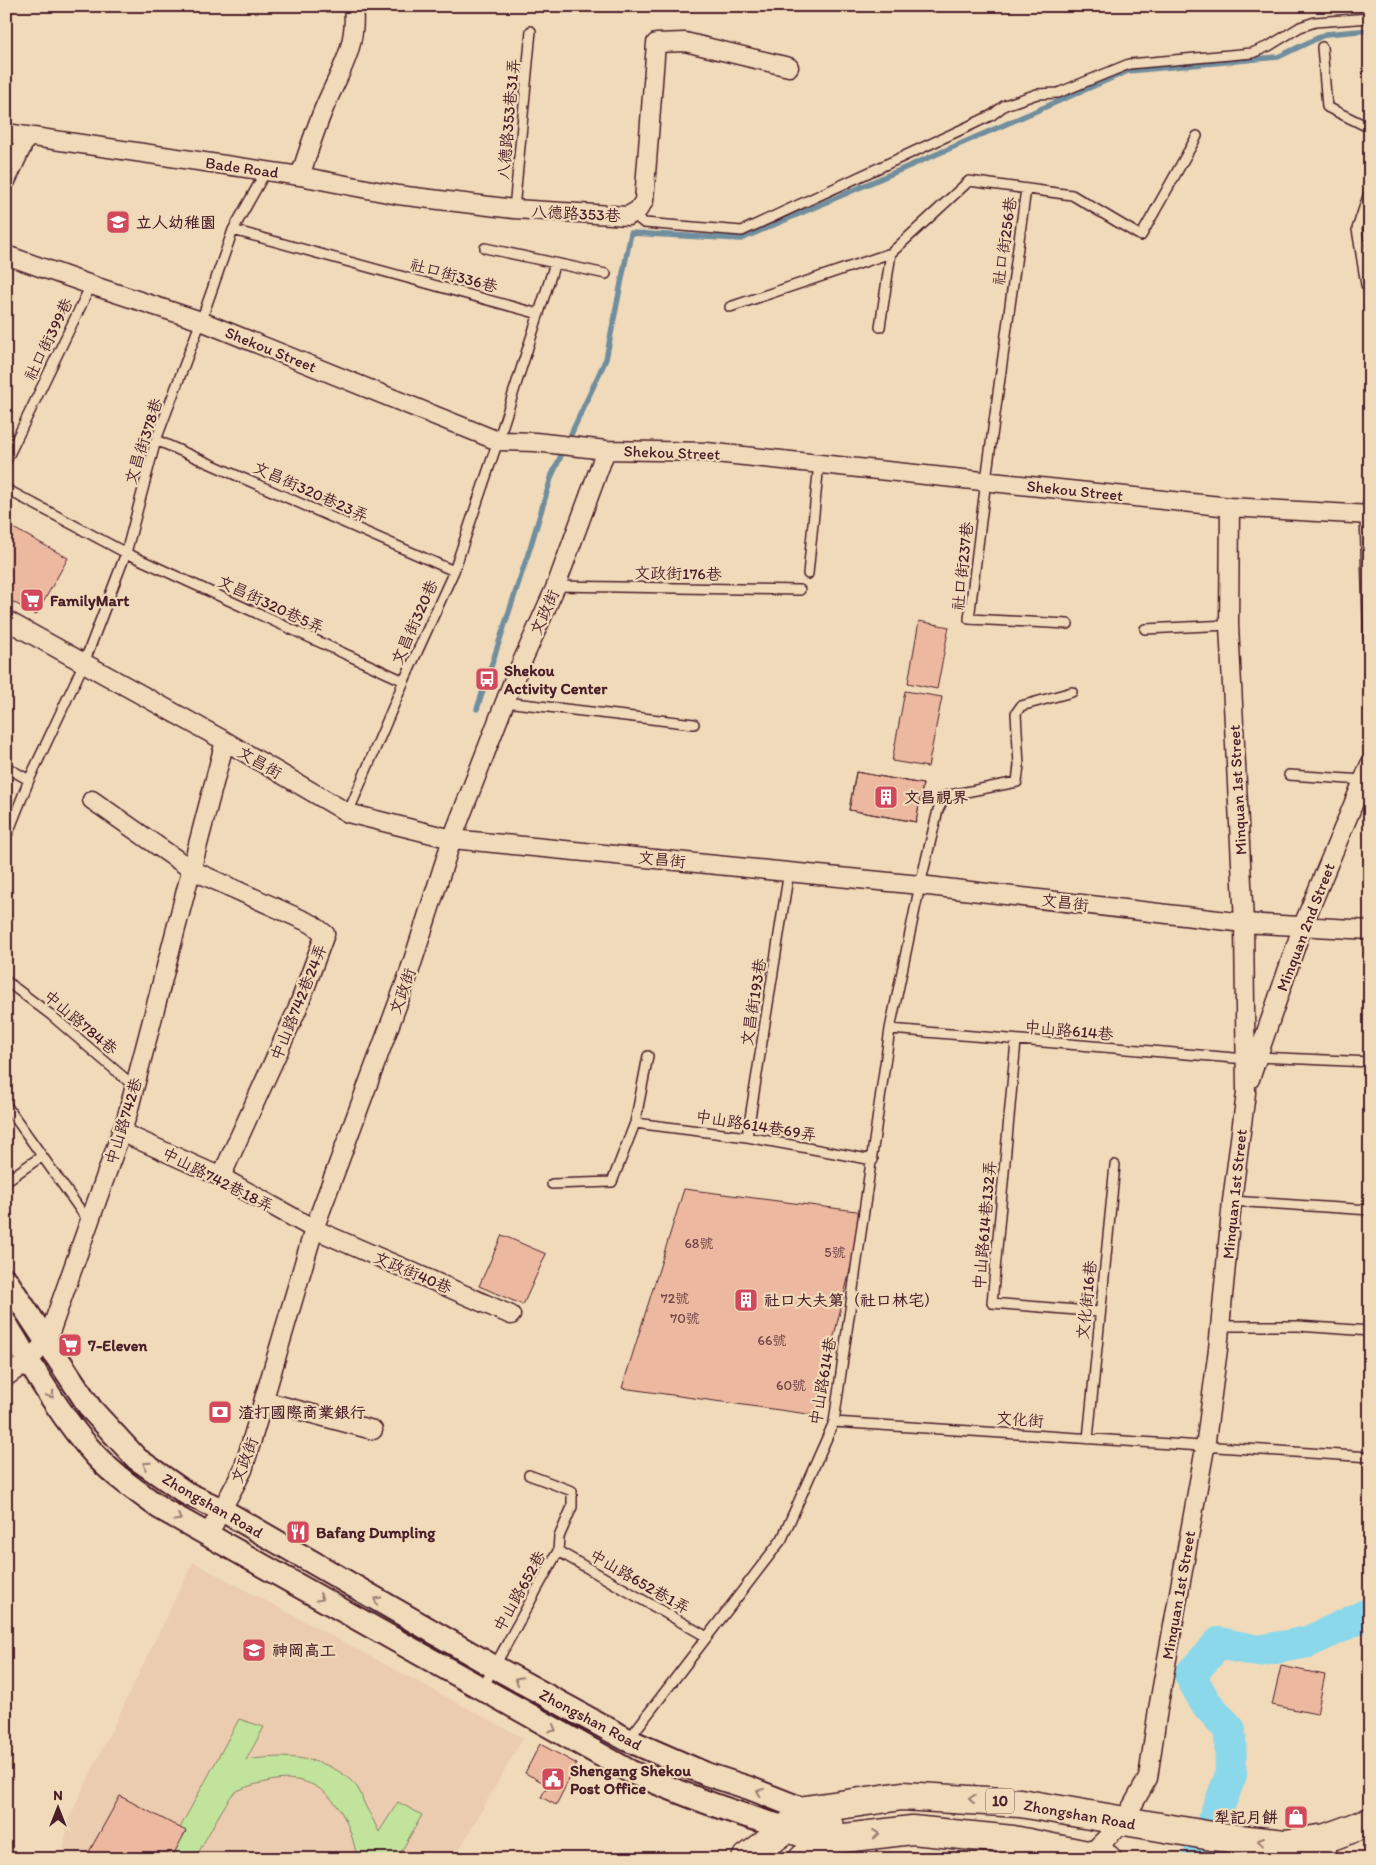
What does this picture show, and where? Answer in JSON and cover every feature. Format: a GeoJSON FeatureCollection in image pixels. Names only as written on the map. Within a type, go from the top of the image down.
{"type":"FeatureCollection","features":[{"type":"Feature","properties":{"kind":"main road","name":"Zhongshan Road"},"geometry":{"type":"LineString","coordinates":[[1094,1858],[1013,1840],[912,1830],[828,1840],[807,1815],[902,1796],[958,1798],[1020,1803],[1123,1822],[1203,1834],[1325,1848],[1370,1822]]}},
{"type":"Feature","properties":{"kind":"main road"},"geometry":{"type":"LineString","coordinates":[[803,1859],[828,1840],[807,1815]]}},
{"type":"Feature","properties":{"kind":"main road","name":"10"},"geometry":{"type":"LineString","coordinates":[[746,1859],[807,1815]]}},
{"type":"Feature","properties":{"kind":"street","name":"Bade Road"},"geometry":{"type":"LineString","coordinates":[[6,133],[300,176],[324,107],[349,55],[354,30],[353,6]]}},
{"type":"Feature","properties":{"kind":"street","name":"八德路353巷"},"geometry":{"type":"LineString","coordinates":[[300,176],[398,195],[514,209],[622,217],[634,214],[644,201],[656,43],[684,42],[789,67]]}},
{"type":"Feature","properties":{"kind":"street"},"geometry":{"type":"LineString","coordinates":[[6,182],[27,136]]}},
{"type":"Feature","properties":{"kind":"street","name":"Shekou Street"},"geometry":{"type":"LineString","coordinates":[[6,255],[91,285],[201,320],[498,441],[606,450],[706,452],[1230,507],[1367,515]]}},
{"type":"Feature","properties":{"kind":"street","name":"文政街"},"geometry":{"type":"LineString","coordinates":[[208,1535],[243,1470],[314,1229],[408,976],[452,839],[505,702],[556,586],[606,450]]}},
{"type":"Feature","properties":{"kind":"street","name":"Minquan 1st Street"},"geometry":{"type":"LineString","coordinates":[[1094,1858],[1123,1822],[1148,1778],[1158,1709],[1205,1448],[1221,1326],[1232,1201],[1252,1058],[1229,625],[1230,507]]}},
{"type":"Feature","properties":{"kind":"street","name":"文昌街"},"geometry":{"type":"LineString","coordinates":[[6,620],[225,741],[348,813],[452,839],[920,885],[1244,923],[1370,930]]}},
{"type":"Feature","properties":{"kind":"street","name":"中山路742巷"},"geometry":{"type":"LineString","coordinates":[[6,1377],[28,1361],[47,1341],[121,1132],[135,1087],[225,741]]}},
{"type":"Feature","properties":{"kind":"street","name":"Minquan 2nd Street"},"geometry":{"type":"LineString","coordinates":[[1252,1058],[1303,925],[1366,772]]}},
{"type":"Feature","properties":{"kind":"street"},"geometry":{"type":"LineString","coordinates":[[92,800],[192,870]]}},
{"type":"Feature","properties":{"kind":"street","name":"中山路742巷24弄"},"geometry":{"type":"LineString","coordinates":[[192,870],[312,924],[325,934],[297,1010],[221,1177]]}},
{"type":"Feature","properties":{"kind":"street","name":"中山路742巷18弄"},"geometry":{"type":"LineString","coordinates":[[121,1132],[221,1177],[314,1229]]}},
{"type":"Feature","properties":{"kind":"street","name":"文政街40巷"},"geometry":{"type":"LineString","coordinates":[[314,1229],[511,1315]]}},
{"type":"Feature","properties":{"kind":"street","name":"Zhongshan Road"},"geometry":{"type":"LineString","coordinates":[[6,1280],[91,1409],[137,1459],[186,1493],[222,1510],[494,1667],[628,1740],[706,1774],[749,1788],[807,1815]]}},
{"type":"Feature","properties":{"kind":"street","name":"Zhongshan Road"},"geometry":{"type":"LineString","coordinates":[[6,1324],[28,1361],[76,1432],[97,1458],[122,1480],[160,1508],[631,1772],[701,1802],[740,1815],[807,1815]]}},
{"type":"Feature","properties":{"kind":"street"},"geometry":{"type":"LineString","coordinates":[[264,1401],[373,1430]]}},
{"type":"Feature","properties":{"kind":"lane"},"geometry":{"type":"LineString","coordinates":[[634,214],[644,223],[742,231],[968,127],[992,115],[1005,105],[1025,98],[1037,94],[1058,93],[1129,64],[1252,53],[1278,41],[1300,27],[1315,22],[1370,18]]}},
{"type":"Feature","properties":{"kind":"lane","name":"八德路353巷31弄"},"geometry":{"type":"LineString","coordinates":[[514,209],[532,31]]}},
{"type":"Feature","properties":{"kind":"lane"},"geometry":{"type":"LineString","coordinates":[[1322,47],[1327,108],[1370,128]]}},
{"type":"Feature","properties":{"kind":"lane"},"geometry":{"type":"LineString","coordinates":[[1026,188],[1072,195],[1141,236],[1197,136]]}},
{"type":"Feature","properties":{"kind":"lane","name":"文昌街378巷"},"geometry":{"type":"LineString","coordinates":[[84,663],[126,553],[156,440],[232,230],[266,171]]}},
{"type":"Feature","properties":{"kind":"lane","name":"社口街256巷"},"geometry":{"type":"LineString","coordinates":[[730,307],[891,253],[968,181],[1026,188],[986,480]]}},
{"type":"Feature","properties":{"kind":"lane"},"geometry":{"type":"LineString","coordinates":[[1370,190],[1357,229],[1366,285],[1370,289]]}},
{"type":"Feature","properties":{"kind":"lane","name":"社口街336巷"},"geometry":{"type":"LineString","coordinates":[[232,230],[539,314]]}},
{"type":"Feature","properties":{"kind":"lane"},"geometry":{"type":"LineString","coordinates":[[485,248],[606,274]]}},
{"type":"Feature","properties":{"kind":"lane"},"geometry":{"type":"LineString","coordinates":[[880,327],[891,253]]}},
{"type":"Feature","properties":{"kind":"lane"},"geometry":{"type":"LineString","coordinates":[[498,441],[555,263]]}},
{"type":"Feature","properties":{"kind":"lane","name":"社口街399巷"},"geometry":{"type":"LineString","coordinates":[[6,461],[91,285]]}},
{"type":"Feature","properties":{"kind":"lane","name":"文昌街320巷23弄"},"geometry":{"type":"LineString","coordinates":[[156,440],[454,570]]}},
{"type":"Feature","properties":{"kind":"lane","name":"文昌街320巷"},"geometry":{"type":"LineString","coordinates":[[348,813],[454,570],[498,441]]}},
{"type":"Feature","properties":{"kind":"lane"},"geometry":{"type":"LineString","coordinates":[[808,574],[818,463]]}},
{"type":"Feature","properties":{"kind":"lane","name":"社口街237巷"},"geometry":{"type":"LineString","coordinates":[[986,480],[969,619],[1068,624]]}},
{"type":"Feature","properties":{"kind":"lane","name":"文昌街320巷5弄"},"geometry":{"type":"LineString","coordinates":[[6,490],[126,553],[404,681]]}},
{"type":"Feature","properties":{"kind":"lane"},"geometry":{"type":"LineString","coordinates":[[1370,496],[1367,515],[1370,687]]}},
{"type":"Feature","properties":{"kind":"lane","name":"文政街176巷"},"geometry":{"type":"LineString","coordinates":[[556,586],[800,590]]}},
{"type":"Feature","properties":{"kind":"lane"},"geometry":{"type":"LineString","coordinates":[[1145,629],[1229,625]]}},
{"type":"Feature","properties":{"kind":"lane"},"geometry":{"type":"LineString","coordinates":[[6,838],[29,780],[84,663]]}},
{"type":"Feature","properties":{"kind":"lane","name":"中山路614巷"},"geometry":{"type":"LineString","coordinates":[[628,1740],[782,1539],[834,1422],[890,1029],[920,885],[938,810],[945,796],[1017,782],[1019,765],[1016,713],[1022,706],[1072,692]]}},
{"type":"Feature","properties":{"kind":"lane"},"geometry":{"type":"LineString","coordinates":[[505,702],[694,724]]}},
{"type":"Feature","properties":{"kind":"lane"},"geometry":{"type":"LineString","coordinates":[[6,767],[29,780]]}},
{"type":"Feature","properties":{"kind":"lane"},"geometry":{"type":"LineString","coordinates":[[1289,775],[1366,772]]}},
{"type":"Feature","properties":{"kind":"lane","name":"文昌街193巷"},"geometry":{"type":"LineString","coordinates":[[747,1137],[789,872]]}},
{"type":"Feature","properties":{"kind":"lane","name":"中山路784巷"},"geometry":{"type":"LineString","coordinates":[[6,981],[51,1015],[135,1087]]}},
{"type":"Feature","properties":{"kind":"lane","name":"中山路614巷"},"geometry":{"type":"LineString","coordinates":[[890,1029],[1016,1041],[1252,1058],[1370,1062]]}},
{"type":"Feature","properties":{"kind":"lane","name":"中山路614巷132弄"},"geometry":{"type":"LineString","coordinates":[[1016,1041],[992,1303],[1100,1312]]}},
{"type":"Feature","properties":{"kind":"lane"},"geometry":{"type":"LineString","coordinates":[[552,1184],[612,1182],[635,1123],[648,1056]]}},
{"type":"Feature","properties":{"kind":"lane"},"geometry":{"type":"LineString","coordinates":[[6,1106],[89,1222]]}},
{"type":"Feature","properties":{"kind":"lane","name":"中山路614巷69弄"},"geometry":{"type":"LineString","coordinates":[[635,1123],[747,1137],[872,1160]]}},
{"type":"Feature","properties":{"kind":"lane"},"geometry":{"type":"LineString","coordinates":[[6,1181],[42,1156]]}},
{"type":"Feature","properties":{"kind":"lane","name":"文化街16巷"},"geometry":{"type":"LineString","coordinates":[[1088,1439],[1114,1165]]}},
{"type":"Feature","properties":{"kind":"lane"},"geometry":{"type":"LineString","coordinates":[[1232,1201],[1370,1210]]}},
{"type":"Feature","properties":{"kind":"lane"},"geometry":{"type":"LineString","coordinates":[[1221,1326],[1298,1326],[1370,1331]]}},
{"type":"Feature","properties":{"kind":"lane","name":"文化街"},"geometry":{"type":"LineString","coordinates":[[834,1422],[1205,1448],[1370,1457]]}},
{"type":"Feature","properties":{"kind":"lane","name":"中山路652巷"},"geometry":{"type":"LineString","coordinates":[[482,1689],[558,1551],[559,1537],[572,1507],[572,1491],[528,1475]]}},
{"type":"Feature","properties":{"kind":"lane","name":"中山路652巷1弄"},"geometry":{"type":"LineString","coordinates":[[558,1551],[707,1637]]}},
{"type":"Feature","properties":{"kind":"shaded area","name":"神岡高工"},"geometry":{"type":"Polygon","coordinates":[[[193,1562],[523,1738],[454,1859],[62,1859],[68,1820],[193,1562]]]}},
{"type":"Feature","properties":{"kind":"green space"},"geometry":{"type":"Polygon","coordinates":[[[239,1719],[264,1727],[246,1760],[291,1757],[306,1759],[334,1768],[346,1776],[360,1791],[379,1832],[398,1802],[422,1815],[397,1859],[357,1859],[347,1824],[330,1797],[317,1787],[303,1781],[286,1779],[254,1785],[234,1793],[195,1859],[163,1859],[239,1719]]]}},
{"type":"Feature","properties":{"kind":"building"},"geometry":{"type":"Polygon","coordinates":[[[6,524],[68,558],[36,615],[6,598],[6,524]]]}},
{"type":"Feature","properties":{"kind":"building"},"geometry":{"type":"Polygon","coordinates":[[[919,621],[949,627],[937,689],[908,683],[919,621]]]}},
{"type":"Feature","properties":{"kind":"building"},"geometry":{"type":"Polygon","coordinates":[[[905,691],[942,697],[928,767],[892,761],[905,691]]]}},
{"type":"Feature","properties":{"kind":"building","name":"文昌視界"},"geometry":{"type":"Polygon","coordinates":[[[856,772],[923,784],[916,822],[849,810],[856,772]]]}},
{"type":"Feature","properties":{"kind":"building","name":"文昌視界"},"geometry":{"type":"Polygon","coordinates":[[[856,772],[923,784],[916,822],[849,810],[856,772]]]}},
{"type":"Feature","properties":{"kind":"building","name":"社口大夫第（社口林宅）"},"geometry":{"type":"Polygon","coordinates":[[[684,1189],[864,1212],[815,1415],[622,1388],[684,1189]]]}},
{"type":"Feature","properties":{"kind":"building"},"geometry":{"type":"Polygon","coordinates":[[[502,1235],[546,1254],[523,1305],[479,1286],[502,1235]]]}},
{"type":"Feature","properties":{"kind":"building"},"geometry":{"type":"Polygon","coordinates":[[[1281,1666],[1325,1675],[1317,1714],[1272,1705],[1281,1666]]]}},
{"type":"Feature","properties":{"kind":"building","name":"Shengang Shekou Post Office"},"geometry":{"type":"Polygon","coordinates":[[[540,1744],[577,1764],[556,1805],[541,1797],[548,1785],[525,1773],[540,1744]]]}},
{"type":"Feature","properties":{"kind":"building"},"geometry":{"type":"Polygon","coordinates":[[[120,1796],[186,1831],[171,1859],[85,1859],[120,1796]]]}},
{"type":"Feature","properties":{"kind":"waterway"},"geometry":{"type":"LineString","coordinates":[[477,709],[552,475],[606,359],[631,233],[741,239],[1128,71],[1278,57],[1326,34],[1370,30]]}},
{"type":"Feature","properties":{"kind":"waterway"},"geometry":{"type":"LineString","coordinates":[[1198,1859],[1231,1775],[1230,1730],[1205,1702],[1190,1675],[1219,1643],[1258,1651],[1308,1642],[1370,1613]]}},
{"type":"Feature","properties":{"kind":"place","name":"立人幼稚園"},"geometry":{"type":"Point","coordinates":[118,222]}},
{"type":"Feature","properties":{"kind":"place","name":"FamilyMart"},"geometry":{"type":"Point","coordinates":[32,600]}},
{"type":"Feature","properties":{"kind":"place","name":"Shekou Activity Center"},"geometry":{"type":"Point","coordinates":[487,679]}},
{"type":"Feature","properties":{"kind":"place","name":"文昌視界"},"geometry":{"type":"Point","coordinates":[886,797]}},
{"type":"Feature","properties":{"kind":"place","name":"社口大夫第（社口林宅）"},"geometry":{"type":"Point","coordinates":[746,1300]}},
{"type":"Feature","properties":{"kind":"place","name":"7-Eleven"},"geometry":{"type":"Point","coordinates":[70,1345]}},
{"type":"Feature","properties":{"kind":"place","name":"渣打國際商業銀行"},"geometry":{"type":"Point","coordinates":[220,1412]}},
{"type":"Feature","properties":{"kind":"place","name":"Bafang Dumpling"},"geometry":{"type":"Point","coordinates":[298,1532]}},
{"type":"Feature","properties":{"kind":"place","name":"神岡高工"},"geometry":{"type":"Point","coordinates":[254,1650]}},
{"type":"Feature","properties":{"kind":"place","name":"Shengang Shekou Post Office"},"geometry":{"type":"Point","coordinates":[553,1779]}},
{"type":"Feature","properties":{"kind":"place","name":"犁記月餅"},"geometry":{"type":"Point","coordinates":[1296,1817]}}]}
